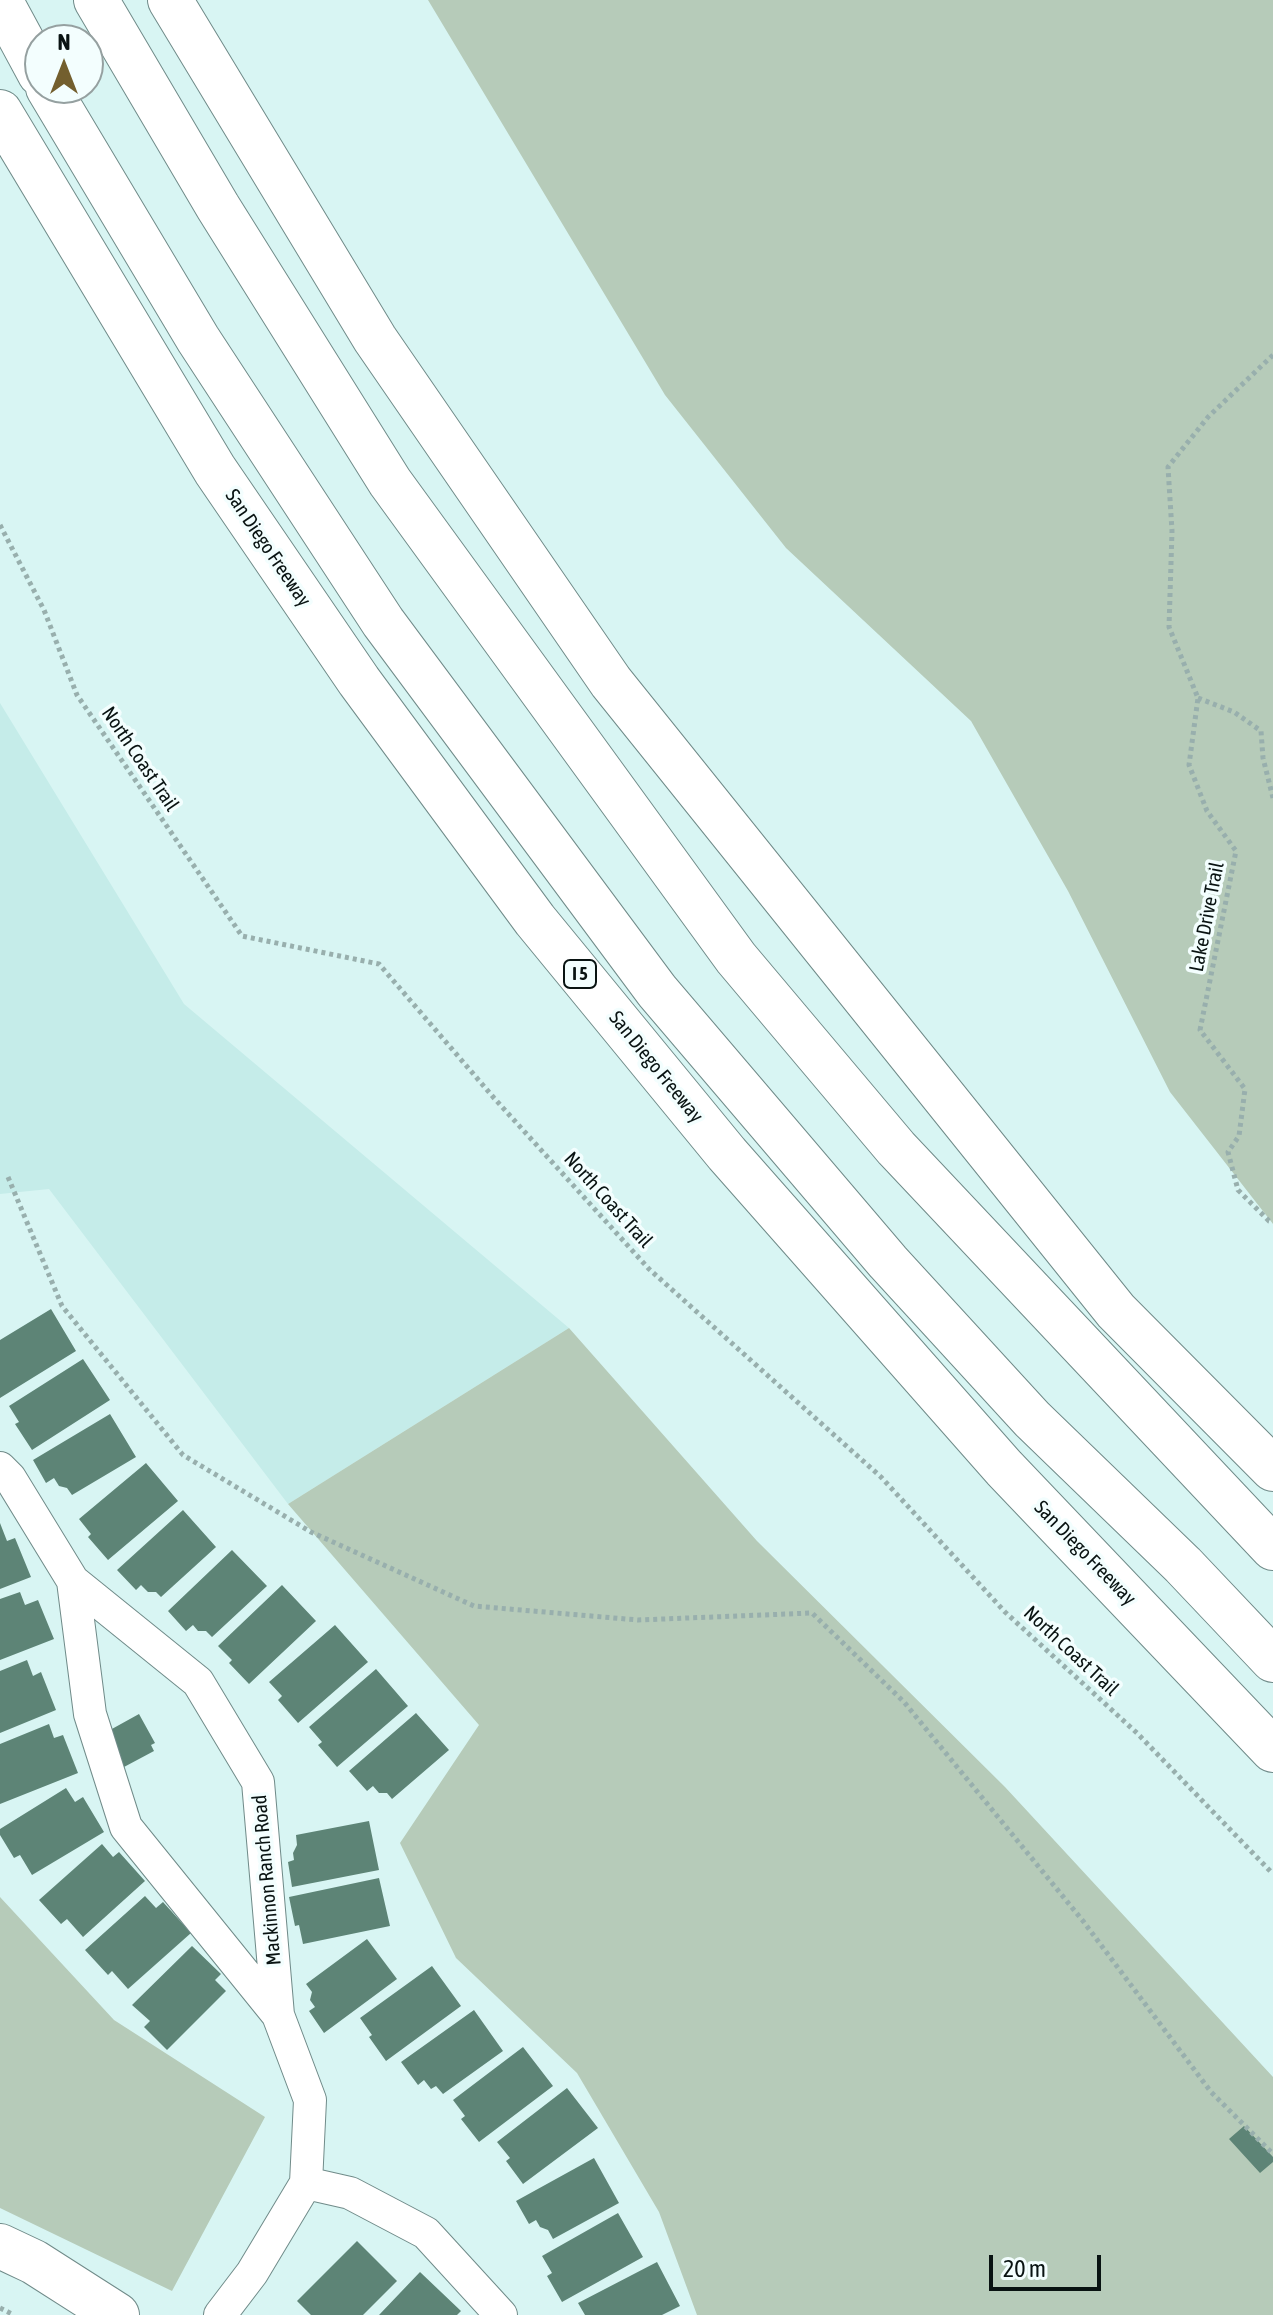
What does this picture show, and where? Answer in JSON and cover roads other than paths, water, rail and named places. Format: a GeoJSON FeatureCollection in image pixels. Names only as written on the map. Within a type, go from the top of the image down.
{"type":"FeatureCollection","features":[{"type":"Feature","properties":{"kind":"main road"},"geometry":{"type":"LineString","coordinates":[[0,0],[24,44]]}},
{"type":"Feature","properties":{"kind":"main road"},"geometry":{"type":"LineString","coordinates":[[96,0],[218,207],[390,482],[736,958],[896,1148],[1273,1548]]}},
{"type":"Feature","properties":{"kind":"main road"},"geometry":{"type":"LineString","coordinates":[[170,0],[375,339],[611,682],[1116,1311],[1273,1469]]}},
{"type":"Feature","properties":{"kind":"main road"},"geometry":{"type":"LineString","coordinates":[[58,104],[198,339],[383,622],[657,991],[888,1262],[1032,1419],[1183,1565],[1273,1660]]}},
{"type":"Feature","properties":{"kind":"main road","name":"San Diego Freeway"},"geometry":{"type":"LineString","coordinates":[[0,112],[215,470],[359,681],[535,920],[727,1154],[1004,1468],[1273,1750]]}},
{"type":"Feature","properties":{"kind":"main road"},"geometry":{"type":"LineString","coordinates":[[0,2246],[34,2262],[117,2315]]}},
{"type":"Feature","properties":{"kind":"street","name":"Mackinnon Ranch Road"},"geometry":{"type":"LineString","coordinates":[[0,1468],[10,1478],[73,1581],[198,1682],[258,1782],[278,2015],[310,2100],[306,2183],[252,2273],[220,2315]]}},
{"type":"Feature","properties":{"kind":"street","name":"Mackinnon Ranch Road"},"geometry":{"type":"LineString","coordinates":[[73,1581],[90,1714],[126,1827],[278,2015]]}},
{"type":"Feature","properties":{"kind":"street"},"geometry":{"type":"LineString","coordinates":[[306,2183],[350,2193],[426,2233],[501,2315]]}}]}
